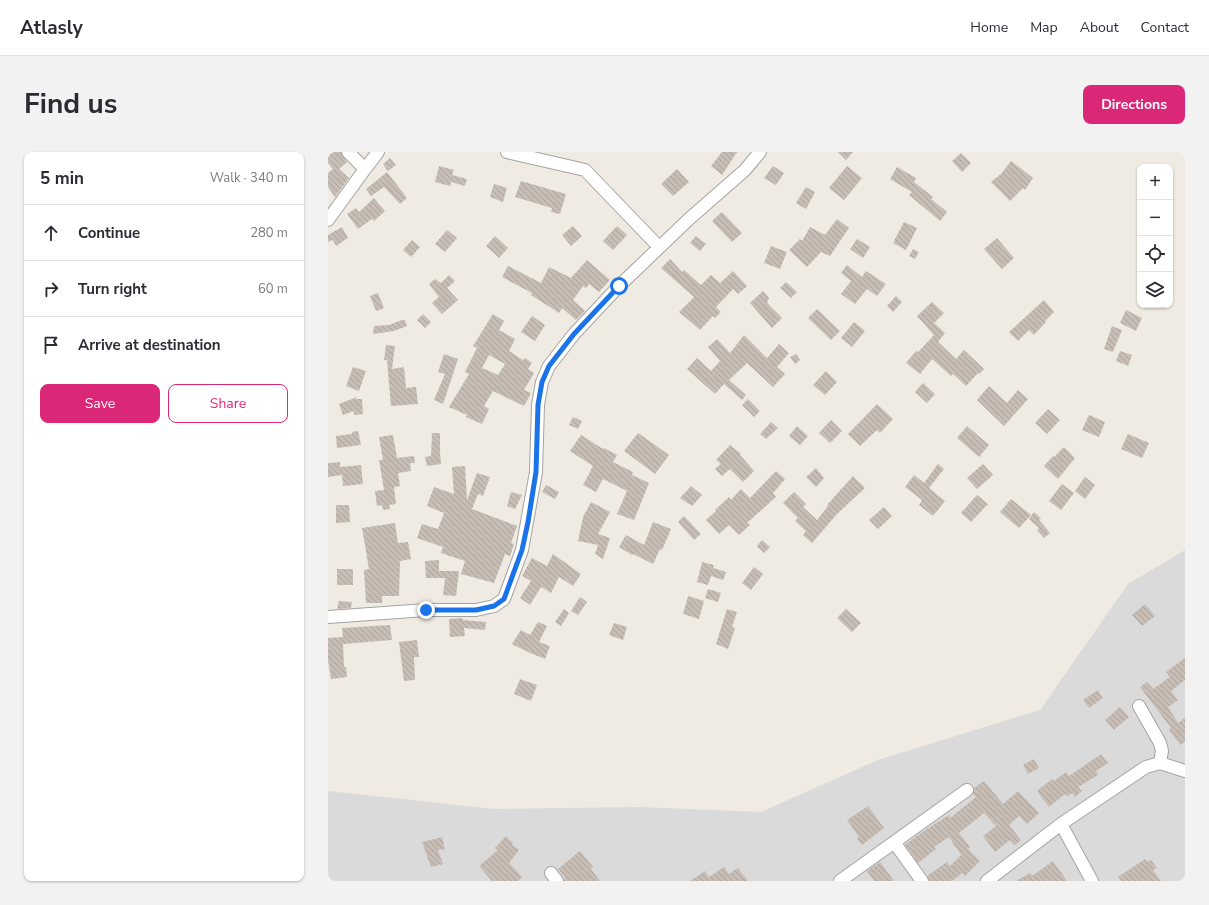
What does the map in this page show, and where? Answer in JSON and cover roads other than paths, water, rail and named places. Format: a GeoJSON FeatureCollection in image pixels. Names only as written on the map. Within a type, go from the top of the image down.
{"type":"FeatureCollection","features":[{"type":"Feature","properties":{"kind":"street"},"geometry":{"type":"LineString","coordinates":[[348,152],[365,169]]}},
{"type":"Feature","properties":{"kind":"street"},"geometry":{"type":"LineString","coordinates":[[328,220],[378,152]]}},
{"type":"Feature","properties":{"kind":"street"},"geometry":{"type":"LineString","coordinates":[[507,152],[585,170],[659,247]]}},
{"type":"Feature","properties":{"kind":"street"},"geometry":{"type":"LineString","coordinates":[[328,617],[426,610],[476,610],[494,606],[504,599],[522,550],[536,472],[538,405],[542,382],[549,366],[574,334],[659,247],[727,184],[745,170],[760,152]]}},
{"type":"Feature","properties":{"kind":"street"},"geometry":{"type":"LineString","coordinates":[[1139,706],[1160,743],[1162,751],[1160,763]]}},
{"type":"Feature","properties":{"kind":"street"},"geometry":{"type":"LineString","coordinates":[[987,881],[1061,824],[1146,767],[1160,763],[1185,771]]}},
{"type":"Feature","properties":{"kind":"street"},"geometry":{"type":"LineString","coordinates":[[840,881],[967,790]]}},
{"type":"Feature","properties":{"kind":"street"},"geometry":{"type":"LineString","coordinates":[[1061,824],[1092,881]]}},
{"type":"Feature","properties":{"kind":"street"},"geometry":{"type":"LineString","coordinates":[[894,842],[922,881]]}}]}
